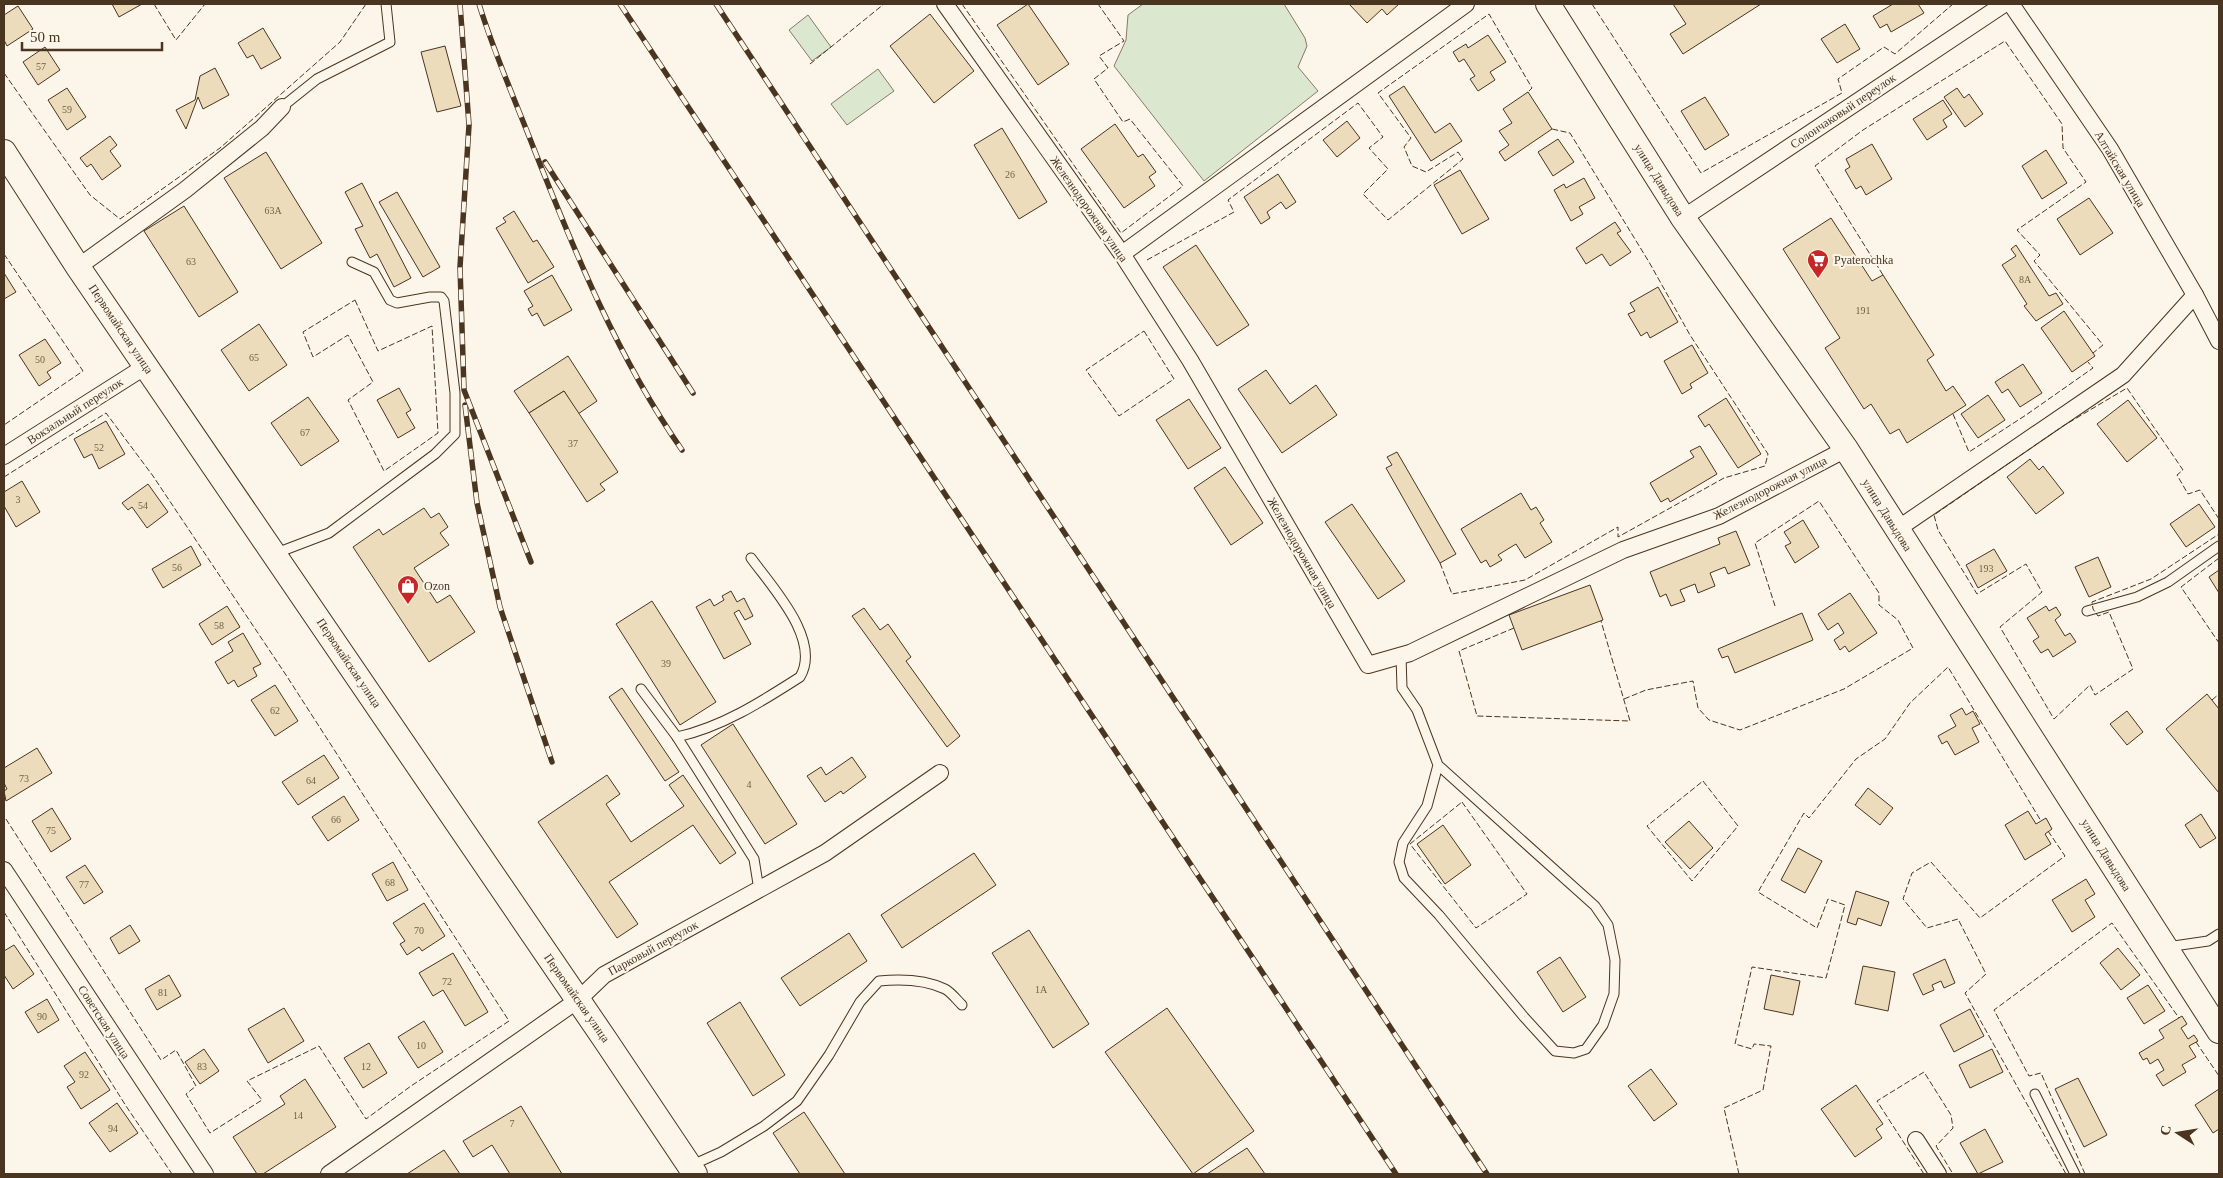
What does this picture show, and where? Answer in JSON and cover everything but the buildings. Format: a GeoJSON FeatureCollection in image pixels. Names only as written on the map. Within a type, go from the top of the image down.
{"type":"FeatureCollection","features":[{"type":"Feature","properties":{"kind":"main road","name":"улица Давыдова"},"geometry":{"type":"LineString","coordinates":[[1548,4],[1683,218],[1846,449],[1896,530],[2219,1030]]}},
{"type":"Feature","properties":{"kind":"main road","name":"Первомайская улица"},"geometry":{"type":"LineString","coordinates":[[4,152],[78,267],[692,1170]]}},
{"type":"Feature","properties":{"kind":"street","name":"Железнодорожная улица"},"geometry":{"type":"LineString","coordinates":[[945,4],[1122,254],[1190,360],[1368,666],[1401,656],[1623,550],[1719,516],[1846,449]]}},
{"type":"Feature","properties":{"kind":"street"},"geometry":{"type":"LineString","coordinates":[[1122,254],[1466,4]]}},
{"type":"Feature","properties":{"kind":"street","name":"Солончаковый переулок"},"geometry":{"type":"LineString","coordinates":[[1683,218],[2004,4]]}},
{"type":"Feature","properties":{"kind":"street","name":"Алтайская улица"},"geometry":{"type":"LineString","coordinates":[[2011,4],[2110,149],[2195,295],[2219,341]]}},
{"type":"Feature","properties":{"kind":"street"},"geometry":{"type":"LineString","coordinates":[[78,267],[193,184],[262,128],[282,107]]}},
{"type":"Feature","properties":{"kind":"street"},"geometry":{"type":"LineString","coordinates":[[1896,530],[2123,375],[2195,295]]}},
{"type":"Feature","properties":{"kind":"street","name":"Вокзальный переулок"},"geometry":{"type":"LineString","coordinates":[[4,456],[146,366]]}},
{"type":"Feature","properties":{"kind":"street","name":"Парковый переулок"},"geometry":{"type":"LineString","coordinates":[[330,1174],[578,1000],[604,975],[825,853],[940,773]]}},
{"type":"Feature","properties":{"kind":"street","name":"Советская улица"},"geometry":{"type":"LineString","coordinates":[[4,870],[205,1174]]}},
{"type":"Feature","properties":{"kind":"street"},"geometry":{"type":"LineString","coordinates":[[1916,1140],[1938,1174]]}},
{"type":"Feature","properties":{"kind":"lane"},"geometry":{"type":"LineString","coordinates":[[282,107],[317,79],[390,42],[386,4]]}},
{"type":"Feature","properties":{"kind":"lane"},"geometry":{"type":"LineString","coordinates":[[274,554],[329,533],[435,454],[455,434],[455,393],[444,301],[441,297],[430,297],[397,303],[390,300],[374,272],[352,262]]}},
{"type":"Feature","properties":{"kind":"lane"},"geometry":{"type":"LineString","coordinates":[[2087,611],[2137,597],[2168,582],[2219,546]]}},
{"type":"Feature","properties":{"kind":"lane"},"geometry":{"type":"LineString","coordinates":[[677,737],[697,733],[741,713],[800,677],[805,668],[803,642],[799,625],[751,558]]}},
{"type":"Feature","properties":{"kind":"lane"},"geometry":{"type":"LineString","coordinates":[[1401,656],[1402,688],[1417,710],[1438,764],[1595,906],[1608,925],[1615,960],[1614,994],[1603,1025],[1586,1049],[1574,1053],[1556,1051],[1524,1017],[1439,915],[1404,878],[1399,862],[1403,843],[1427,806],[1438,764]]}},
{"type":"Feature","properties":{"kind":"lane"},"geometry":{"type":"LineString","coordinates":[[641,689],[677,737],[754,859],[759,890]]}},
{"type":"Feature","properties":{"kind":"lane"},"geometry":{"type":"LineString","coordinates":[[2164,947],[2208,941],[2219,934]]}},
{"type":"Feature","properties":{"kind":"lane"},"geometry":{"type":"LineString","coordinates":[[692,1170],[764,1126],[797,1101],[829,1055],[860,1002],[879,981],[915,982],[946,989],[962,1005]]}},
{"type":"Feature","properties":{"kind":"lane"},"geometry":{"type":"LineString","coordinates":[[2035,1094],[2075,1174]]}},
{"type":"Feature","properties":{"kind":"green space"},"geometry":{"type":"Polygon","coordinates":[[[1143,4],[1284,4],[1305,38],[1307,46],[1298,67],[1318,91],[1204,181],[1114,66],[1126,40],[1128,15],[1143,4]]]}},
{"type":"Feature","properties":{"kind":"green space"},"geometry":{"type":"Polygon","coordinates":[[[808,15],[831,47],[812,61],[789,30],[808,15]]]}},
{"type":"Feature","properties":{"kind":"green space"},"geometry":{"type":"Polygon","coordinates":[[[878,69],[894,91],[847,125],[831,104],[878,69]]]}},
{"type":"Feature","properties":{"kind":"railway"},"geometry":{"type":"LineString","coordinates":[[460,4],[469,125],[460,267],[464,390],[531,562]]}},
{"type":"Feature","properties":{"kind":"railway"},"geometry":{"type":"LineString","coordinates":[[479,4],[498,58],[599,304],[638,379],[682,450]]}},
{"type":"Feature","properties":{"kind":"railway"},"geometry":{"type":"LineString","coordinates":[[620,4],[1396,1174]]}},
{"type":"Feature","properties":{"kind":"railway"},"geometry":{"type":"LineString","coordinates":[[716,4],[1487,1174]]}},
{"type":"Feature","properties":{"kind":"railway"},"geometry":{"type":"LineString","coordinates":[[545,162],[693,393]]}},
{"type":"Feature","properties":{"kind":"railway"},"geometry":{"type":"LineString","coordinates":[[465,405],[477,503],[500,607],[552,762]]}},
{"type":"Feature","properties":{"kind":"fence"},"geometry":{"type":"LineString","coordinates":[[154,4],[176,40],[205,4]]}},
{"type":"Feature","properties":{"kind":"fence"},"geometry":{"type":"LineString","coordinates":[[4,73],[90,195],[120,219],[220,148],[340,42],[366,4]]}},
{"type":"Feature","properties":{"kind":"fence"},"geometry":{"type":"LineString","coordinates":[[810,64],[884,4]]}},
{"type":"Feature","properties":{"kind":"fence"},"geometry":{"type":"LineString","coordinates":[[962,4],[1121,233],[1183,186],[1130,119],[1123,122],[1094,79],[1108,68],[1099,56],[1124,41],[1098,4]]}},
{"type":"Feature","properties":{"kind":"fence"},"geometry":{"type":"LineString","coordinates":[[1592,4],[1701,173],[1842,93],[1838,79],[1884,47],[1895,54],[1953,4]]}},
{"type":"Feature","properties":{"kind":"fence"},"geometry":{"type":"LineString","coordinates":[[1147,260],[1234,212],[1228,200],[1358,103],[1383,137],[1369,148],[1388,169],[1363,194],[1388,220],[1463,159],[1458,152],[1426,172],[1412,166],[1404,147],[1411,138],[1378,93],[1489,14],[1532,88],[1528,92]]}},
{"type":"Feature","properties":{"kind":"fence"},"geometry":{"type":"LineString","coordinates":[[1883,275],[1815,166],[1863,130],[2005,41],[2062,124],[2063,148],[2086,182],[2017,230],[2040,255],[2034,261],[2103,345],[2093,353]]}},
{"type":"Feature","properties":{"kind":"fence"},"geometry":{"type":"LineString","coordinates":[[1440,563],[1452,594],[1525,580],[1618,527],[1618,537],[1724,478],[1765,466],[1768,454],[1690,335],[1649,262],[1570,133],[1552,129]]}},
{"type":"Feature","properties":{"kind":"fence"},"geometry":{"type":"LineString","coordinates":[[4,254],[83,371],[4,425]]}},
{"type":"Feature","properties":{"kind":"fence"},"geometry":{"type":"LineString","coordinates":[[355,300],[378,351],[432,326],[438,433],[384,471],[348,400],[373,382],[348,335],[313,357],[303,332],[355,300]]}},
{"type":"Feature","properties":{"kind":"fence"},"geometry":{"type":"LineString","coordinates":[[1144,331],[1174,379],[1119,416],[1086,370],[1144,331]]}},
{"type":"Feature","properties":{"kind":"fence"},"geometry":{"type":"LineString","coordinates":[[1953,414],[1969,452],[2093,368],[2088,362]]}},
{"type":"Feature","properties":{"kind":"fence"},"geometry":{"type":"LineString","coordinates":[[2219,519],[2200,490],[2188,494],[2177,475],[2183,470],[2127,388],[2063,426],[1934,515],[1938,530],[1977,594],[2026,564],[2042,592],[2000,627],[2054,719],[2090,685],[2095,695],[2133,669],[2109,612],[2098,616],[2093,609],[2092,602],[2151,579],[2219,534]]}},
{"type":"Feature","properties":{"kind":"fence"},"geometry":{"type":"LineString","coordinates":[[4,477],[106,413],[153,476],[286,675],[509,1021],[411,1086],[366,1119],[319,1046],[247,1081],[262,1100],[210,1133],[186,1094],[196,1086],[176,1050],[161,1060],[4,816]]}},
{"type":"Feature","properties":{"kind":"fence"},"geometry":{"type":"LineString","coordinates":[[1624,699],[1646,690],[1693,681],[1698,708],[1709,720],[1740,730],[1844,689],[1913,648],[1898,620],[1879,605],[1879,593],[1819,501],[1755,543],[1775,606]]}},
{"type":"Feature","properties":{"kind":"fence"},"geometry":{"type":"LineString","coordinates":[[2219,558],[2181,587],[2219,643]]}},
{"type":"Feature","properties":{"kind":"fence"},"geometry":{"type":"LineString","coordinates":[[1514,628],[1459,651],[1477,716],[1630,721],[1601,621]]}},
{"type":"Feature","properties":{"kind":"fence"},"geometry":{"type":"LineString","coordinates":[[1739,1174],[1724,1108],[1763,1090],[1771,1046],[1754,1044],[1752,1049],[1735,1044],[1752,967],[1826,978],[1845,905],[1828,899],[1817,928],[1758,892],[1804,813],[1809,818],[1856,759],[1885,739],[1910,703],[1948,667],[2041,821]]}},
{"type":"Feature","properties":{"kind":"fence"},"geometry":{"type":"LineString","coordinates":[[2212,700],[2219,694]]}},
{"type":"Feature","properties":{"kind":"fence"},"geometry":{"type":"LineString","coordinates":[[1703,781],[1738,826],[1692,881],[1647,826],[1703,781]]}},
{"type":"Feature","properties":{"kind":"fence"},"geometry":{"type":"LineString","coordinates":[[1462,802],[1527,894],[1476,928],[1410,844],[1462,802]]}},
{"type":"Feature","properties":{"kind":"fence"},"geometry":{"type":"LineString","coordinates":[[2048,831],[2065,856],[1980,918],[1931,862],[1912,873],[1903,899],[1927,928],[1958,919],[1986,974],[1965,993],[2066,1174]]}},
{"type":"Feature","properties":{"kind":"fence"},"geometry":{"type":"LineString","coordinates":[[4,912],[126,1106],[172,1174]]}},
{"type":"Feature","properties":{"kind":"fence"},"geometry":{"type":"LineString","coordinates":[[2085,1174],[2041,1073],[2029,1076],[1994,1010],[2112,923],[2179,1018]]}},
{"type":"Feature","properties":{"kind":"fence"},"geometry":{"type":"LineString","coordinates":[[2196,1042],[2219,1076]]}},
{"type":"Feature","properties":{"kind":"fence"},"geometry":{"type":"LineString","coordinates":[[1924,1174],[1877,1101],[1924,1072],[1951,1115],[1953,1128],[1936,1146],[1953,1174]]}},
{"type":"Feature","properties":{"kind":"place","name":"Pyaterochka"},"geometry":{"type":"Point","coordinates":[1818,279]}},
{"type":"Feature","properties":{"kind":"place","name":"Ozon"},"geometry":{"type":"Point","coordinates":[408,605]}}]}
